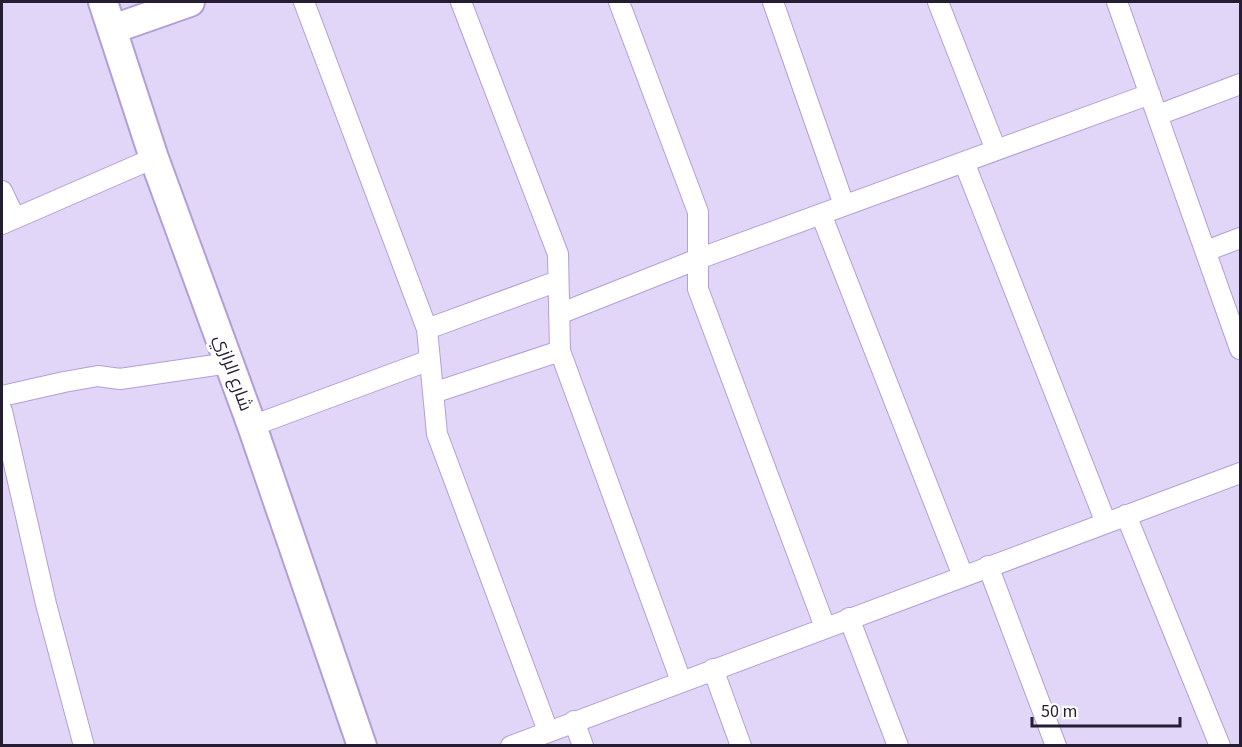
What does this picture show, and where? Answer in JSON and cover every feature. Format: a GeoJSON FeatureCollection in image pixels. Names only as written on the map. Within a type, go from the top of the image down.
{"type":"FeatureCollection","features":[{"type":"Feature","properties":{"kind":"street","name":"شارع الرازي"},"geometry":{"type":"LineString","coordinates":[[103,2],[154,158],[252,426],[362,746]]}},
{"type":"Feature","properties":{"kind":"street"},"geometry":{"type":"LineString","coordinates":[[113,29],[189,2]]}},
{"type":"Feature","properties":{"kind":"street"},"geometry":{"type":"LineString","coordinates":[[304,2],[427,329],[437,434],[548,731]]}},
{"type":"Feature","properties":{"kind":"street"},"geometry":{"type":"LineString","coordinates":[[461,2],[558,254],[560,351],[681,681]]}},
{"type":"Feature","properties":{"kind":"street"},"geometry":{"type":"LineString","coordinates":[[619,2],[698,212],[698,290],[825,627]]}},
{"type":"Feature","properties":{"kind":"street"},"geometry":{"type":"LineString","coordinates":[[773,2],[844,206]]}},
{"type":"Feature","properties":{"kind":"street"},"geometry":{"type":"LineString","coordinates":[[938,2],[996,150]]}},
{"type":"Feature","properties":{"kind":"street"},"geometry":{"type":"LineString","coordinates":[[1117,2],[1240,349]]}},
{"type":"Feature","properties":{"kind":"street"},"geometry":{"type":"LineString","coordinates":[[1158,115],[1240,84]]}},
{"type":"Feature","properties":{"kind":"street"},"geometry":{"type":"LineString","coordinates":[[559,314],[698,259],[1150,94]]}},
{"type":"Feature","properties":{"kind":"street"},"geometry":{"type":"LineString","coordinates":[[2,191],[8,221],[154,158]]}},
{"type":"Feature","properties":{"kind":"street"},"geometry":{"type":"LineString","coordinates":[[964,162],[1106,523]]}},
{"type":"Feature","properties":{"kind":"street"},"geometry":{"type":"LineString","coordinates":[[821,214],[963,576]]}},
{"type":"Feature","properties":{"kind":"street"},"geometry":{"type":"LineString","coordinates":[[1206,251],[1240,238]]}},
{"type":"Feature","properties":{"kind":"street"},"geometry":{"type":"LineString","coordinates":[[427,329],[558,281]]}},
{"type":"Feature","properties":{"kind":"street"},"geometry":{"type":"LineString","coordinates":[[433,393],[560,351]]}},
{"type":"Feature","properties":{"kind":"street"},"geometry":{"type":"LineString","coordinates":[[252,426],[430,360]]}},
{"type":"Feature","properties":{"kind":"street"},"geometry":{"type":"LineString","coordinates":[[2,396],[98,376],[120,379],[229,363]]}},
{"type":"Feature","properties":{"kind":"street"},"geometry":{"type":"LineString","coordinates":[[2,411],[46,604],[84,746]]}},
{"type":"Feature","properties":{"kind":"street"},"geometry":{"type":"LineString","coordinates":[[511,746],[1240,472]]}},
{"type":"Feature","properties":{"kind":"street"},"geometry":{"type":"LineString","coordinates":[[1126,515],[1220,746]]}},
{"type":"Feature","properties":{"kind":"street"},"geometry":{"type":"LineString","coordinates":[[988,566],[1056,746]]}},
{"type":"Feature","properties":{"kind":"street"},"geometry":{"type":"LineString","coordinates":[[849,618],[898,746]]}},
{"type":"Feature","properties":{"kind":"street"},"geometry":{"type":"LineString","coordinates":[[713,669],[741,746]]}},
{"type":"Feature","properties":{"kind":"street"},"geometry":{"type":"LineString","coordinates":[[574,721],[583,746]]}}]}
